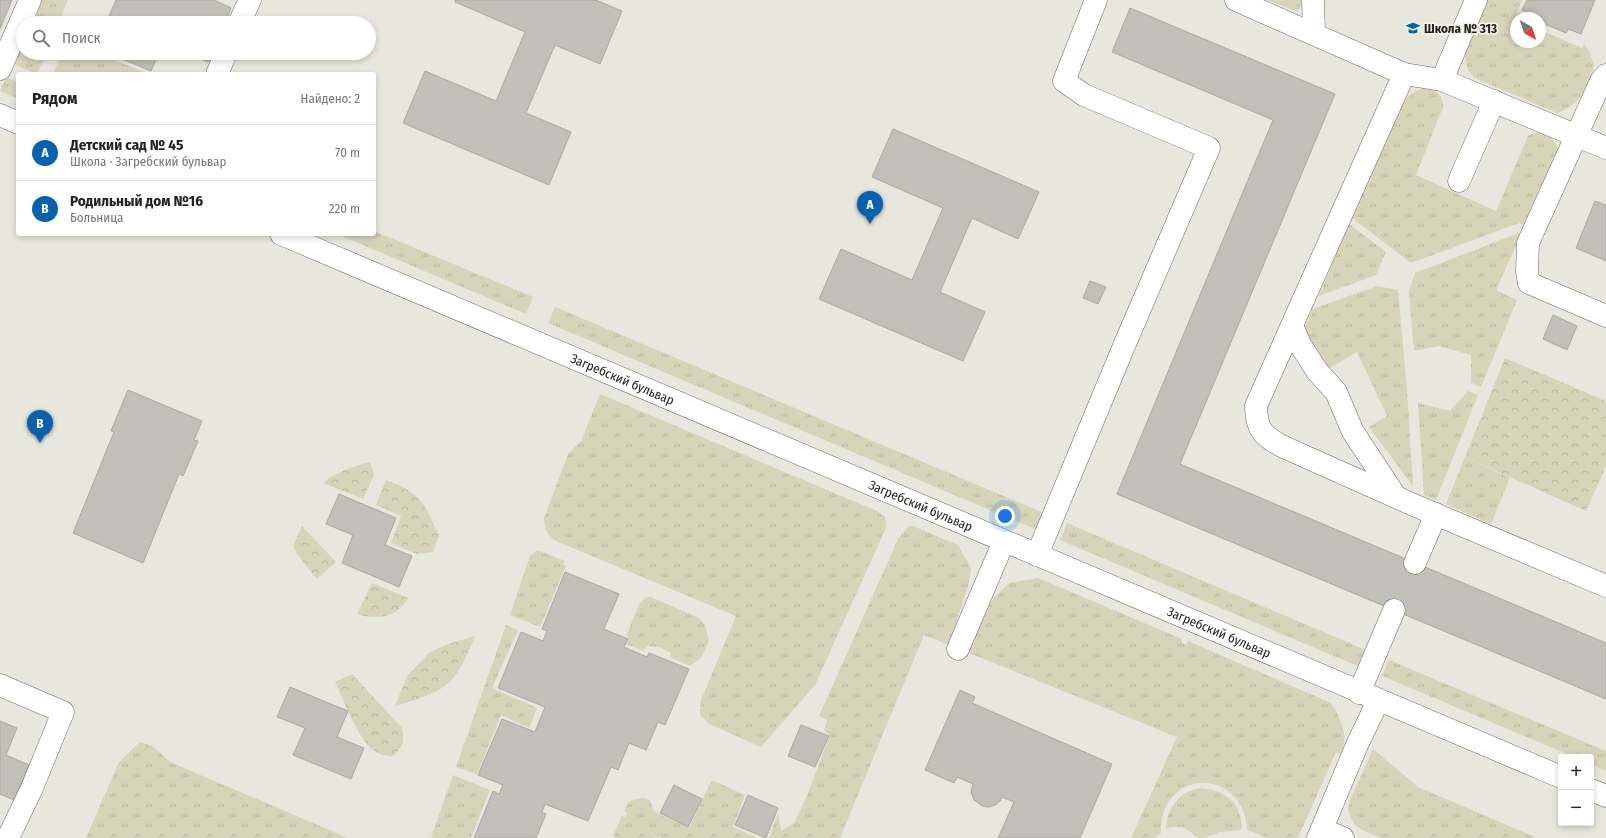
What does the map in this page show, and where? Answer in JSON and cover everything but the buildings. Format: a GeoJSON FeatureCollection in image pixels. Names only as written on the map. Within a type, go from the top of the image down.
{"type":"FeatureCollection","features":[{"type":"Feature","properties":{"kind":"street"},"geometry":{"type":"LineString","coordinates":[[23,16],[30,0]]}},
{"type":"Feature","properties":{"kind":"street"},"geometry":{"type":"LineString","coordinates":[[242,16],[250,0]]}},
{"type":"Feature","properties":{"kind":"street"},"geometry":{"type":"LineString","coordinates":[[1037,555],[1124,346],[1209,148],[1084,95],[1064,81],[1096,0]]}},
{"type":"Feature","properties":{"kind":"street"},"geometry":{"type":"LineString","coordinates":[[1236,0],[1404,74],[1442,80],[1606,148]]}},
{"type":"Feature","properties":{"kind":"street"},"geometry":{"type":"LineString","coordinates":[[1313,0],[1314,34]]}},
{"type":"Feature","properties":{"kind":"street"},"geometry":{"type":"LineString","coordinates":[[1442,80],[1476,0]]}},
{"type":"Feature","properties":{"kind":"street"},"geometry":{"type":"LineString","coordinates":[[0,69],[16,32]]}},
{"type":"Feature","properties":{"kind":"street"},"geometry":{"type":"LineString","coordinates":[[218,72],[223,60]]}},
{"type":"Feature","properties":{"kind":"street"},"geometry":{"type":"LineString","coordinates":[[1404,74],[1256,406],[1256,419],[1262,433],[1269,440],[1396,497],[1606,586]]}},
{"type":"Feature","properties":{"kind":"street"},"geometry":{"type":"LineString","coordinates":[[1606,75],[1601,81],[1528,243],[1529,283],[1606,316]]}},
{"type":"Feature","properties":{"kind":"street"},"geometry":{"type":"LineString","coordinates":[[1459,181],[1494,101]]}},
{"type":"Feature","properties":{"kind":"street"},"geometry":{"type":"LineString","coordinates":[[0,115],[16,122]]}},
{"type":"Feature","properties":{"kind":"street","name":"Загребский бульвар"},"geometry":{"type":"LineString","coordinates":[[286,236],[1369,697],[1558,776]]}},
{"type":"Feature","properties":{"kind":"street"},"geometry":{"type":"LineString","coordinates":[[1292,326],[1301,346],[1317,371],[1336,392],[1353,432],[1396,497]]}},
{"type":"Feature","properties":{"kind":"street"},"geometry":{"type":"LineString","coordinates":[[1415,563],[1436,514]]}},
{"type":"Feature","properties":{"kind":"street"},"geometry":{"type":"LineString","coordinates":[[958,649],[1004,541]]}},
{"type":"Feature","properties":{"kind":"street"},"geometry":{"type":"LineString","coordinates":[[1343,838],[1320,834],[1357,745],[1394,610]]}},
{"type":"Feature","properties":{"kind":"street"},"geometry":{"type":"LineString","coordinates":[[0,685],[63,712],[32,788],[8,838]]}},
{"type":"Feature","properties":{"kind":"street"},"geometry":{"type":"LineString","coordinates":[[1594,791],[1606,796]]}},
{"type":"Feature","properties":{"kind":"green space"},"geometry":{"type":"Polygon","coordinates":[[[38,0],[68,0],[61,16],[31,16],[38,0]]]}},
{"type":"Feature","properties":{"kind":"green space"},"geometry":{"type":"Polygon","coordinates":[[[1268,0],[1301,0],[1300,9],[1296,11],[1268,0]]]}},
{"type":"Feature","properties":{"kind":"green space"},"geometry":{"type":"Polygon","coordinates":[[[1487,0],[1522,0],[1517,12],[1510,12],[1510,48],[1546,48],[1546,33],[1582,48],[1584,44],[1589,51],[1594,65],[1589,81],[1582,95],[1571,106],[1557,113],[1477,79],[1469,72],[1465,54],[1487,0]]]}},
{"type":"Feature","properties":{"kind":"green space"},"geometry":{"type":"Polygon","coordinates":[[[16,51],[16,60],[43,60],[38,72],[32,72],[11,63],[16,51]]]}},
{"type":"Feature","properties":{"kind":"green space"},"geometry":{"type":"Polygon","coordinates":[[[59,60],[115,60],[143,72],[54,72],[59,60]]]}},
{"type":"Feature","properties":{"kind":"green space"},"geometry":{"type":"Polygon","coordinates":[[[6,77],[16,81],[16,98],[0,91],[6,77]]]}},
{"type":"Feature","properties":{"kind":"green space"},"geometry":{"type":"Polygon","coordinates":[[[1424,88],[1438,93],[1442,99],[1443,107],[1416,175],[1496,211],[1528,136],[1538,133],[1548,136],[1555,143],[1559,152],[1526,226],[1519,223],[1411,263],[1352,218],[1403,102],[1410,95],[1424,88]]]}},
{"type":"Feature","properties":{"kind":"green space"},"geometry":{"type":"Polygon","coordinates":[[[1349,224],[1386,252],[1376,275],[1319,296],[1349,224]]]}},
{"type":"Feature","properties":{"kind":"green space"},"geometry":{"type":"Polygon","coordinates":[[[376,232],[533,297],[526,314],[342,236],[376,236],[376,232]]]}},
{"type":"Feature","properties":{"kind":"green space"},"geometry":{"type":"Polygon","coordinates":[[[1522,233],[1496,290],[1517,300],[1481,387],[1471,383],[1471,355],[1439,346],[1414,351],[1409,291],[1415,273],[1522,233]]]}},
{"type":"Feature","properties":{"kind":"green space"},"geometry":{"type":"Polygon","coordinates":[[[1377,286],[1398,290],[1407,390],[1413,486],[1369,427],[1387,416],[1357,352],[1327,370],[1309,343],[1305,327],[1313,309],[1377,286]]]}},
{"type":"Feature","properties":{"kind":"green space"},"geometry":{"type":"Polygon","coordinates":[[[555,307],[1044,513],[1037,530],[548,323],[555,307]]]}},
{"type":"Feature","properties":{"kind":"green space"},"geometry":{"type":"Polygon","coordinates":[[[1505,358],[1606,401],[1606,466],[1586,511],[1465,457],[1505,358]]]}},
{"type":"Feature","properties":{"kind":"green space"},"geometry":{"type":"Polygon","coordinates":[[[1468,391],[1478,395],[1436,500],[1424,495],[1418,403],[1450,411],[1468,391]]]}},
{"type":"Feature","properties":{"kind":"green space"},"geometry":{"type":"Polygon","coordinates":[[[600,394],[877,511],[885,517],[886,528],[815,685],[761,747],[709,724],[700,715],[701,700],[736,616],[556,541],[547,531],[544,518],[568,454],[581,441],[600,394]]]}},
{"type":"Feature","properties":{"kind":"green space"},"geometry":{"type":"Polygon","coordinates":[[[1465,457],[1510,478],[1491,524],[1446,504],[1465,457]]]}},
{"type":"Feature","properties":{"kind":"green space"},"geometry":{"type":"Polygon","coordinates":[[[370,462],[374,475],[363,499],[323,483],[340,472],[370,462]]]}},
{"type":"Feature","properties":{"kind":"green space"},"geometry":{"type":"Polygon","coordinates":[[[386,480],[412,493],[425,507],[439,535],[433,552],[417,554],[391,543],[401,516],[376,505],[386,480]]]}},
{"type":"Feature","properties":{"kind":"green space"},"geometry":{"type":"Polygon","coordinates":[[[1067,523],[1368,651],[1360,667],[1060,540],[1067,523]]]}},
{"type":"Feature","properties":{"kind":"green space"},"geometry":{"type":"Polygon","coordinates":[[[302,526],[336,562],[317,579],[302,561],[293,546],[302,526]]]}},
{"type":"Feature","properties":{"kind":"green space"},"geometry":{"type":"Polygon","coordinates":[[[909,526],[913,526],[958,545],[971,568],[969,583],[949,645],[924,635],[840,838],[769,838],[778,813],[781,831],[794,823],[807,796],[830,735],[824,730],[827,720],[819,716],[898,539],[909,526]]]}},
{"type":"Feature","properties":{"kind":"green space"},"geometry":{"type":"Polygon","coordinates":[[[537,550],[565,561],[563,565],[566,566],[540,627],[510,615],[530,556],[537,550]]]}},
{"type":"Feature","properties":{"kind":"green space"},"geometry":{"type":"Polygon","coordinates":[[[1038,578],[1182,639],[1181,642],[1186,645],[1188,641],[1331,703],[1343,727],[1343,747],[1341,754],[1336,752],[1298,838],[1267,838],[1247,830],[1246,818],[1242,807],[1235,798],[1227,790],[1217,785],[1206,783],[1195,784],[1183,788],[1176,793],[1166,806],[1161,833],[1155,838],[1131,838],[1177,737],[969,653],[984,611],[993,599],[1009,583],[1038,578]]]}},
{"type":"Feature","properties":{"kind":"green space"},"geometry":{"type":"Polygon","coordinates":[[[372,583],[408,598],[398,610],[386,616],[372,617],[357,614],[372,583]]]}},
{"type":"Feature","properties":{"kind":"green space"},"geometry":{"type":"Polygon","coordinates":[[[646,597],[651,597],[699,618],[705,625],[709,641],[701,658],[690,666],[670,657],[671,653],[659,647],[647,646],[644,651],[626,644],[629,637],[626,636],[639,604],[646,597]]]}},
{"type":"Feature","properties":{"kind":"green space"},"geometry":{"type":"Polygon","coordinates":[[[506,625],[518,630],[492,688],[537,708],[529,728],[501,715],[477,774],[456,767],[506,625]]]}},
{"type":"Feature","properties":{"kind":"green space"},"geometry":{"type":"Polygon","coordinates":[[[475,636],[459,670],[447,684],[431,694],[395,706],[407,676],[430,652],[448,644],[475,636]]]}},
{"type":"Feature","properties":{"kind":"green space"},"geometry":{"type":"Polygon","coordinates":[[[1389,660],[1606,751],[1606,771],[1594,765],[1594,754],[1567,754],[1382,676],[1389,660]]]}},
{"type":"Feature","properties":{"kind":"green space"},"geometry":{"type":"Polygon","coordinates":[[[352,674],[402,728],[402,744],[393,756],[387,756],[372,749],[361,736],[351,718],[335,682],[352,674]]]}},
{"type":"Feature","properties":{"kind":"green space"},"geometry":{"type":"Polygon","coordinates":[[[140,742],[154,747],[170,762],[348,838],[86,838],[119,762],[140,742]]]}},
{"type":"Feature","properties":{"kind":"green space"},"geometry":{"type":"Polygon","coordinates":[[[1373,749],[1418,787],[1537,838],[1380,838],[1362,830],[1354,824],[1348,810],[1350,800],[1373,749]]]}},
{"type":"Feature","properties":{"kind":"green space"},"geometry":{"type":"Polygon","coordinates":[[[453,775],[490,790],[471,838],[431,838],[453,775]]]}},
{"type":"Feature","properties":{"kind":"green space"},"geometry":{"type":"Polygon","coordinates":[[[711,781],[745,795],[733,827],[757,838],[618,838],[613,836],[622,816],[626,817],[627,812],[624,811],[628,803],[640,798],[649,800],[655,812],[689,828],[711,781]]]}},
{"type":"Feature","properties":{"kind":"green space"},"geometry":{"type":"Polygon","coordinates":[[[1201,788],[1218,792],[1230,799],[1239,811],[1242,828],[1240,830],[1221,832],[1199,838],[1183,827],[1172,827],[1166,829],[1169,814],[1176,801],[1181,796],[1201,788]]]}},
{"type":"Feature","properties":{"kind":"tunnel"},"geometry":{"type":"LineString","coordinates":[[1394,610],[1415,563]]}},
{"type":"Feature","properties":{"kind":"place","name":"Школа № 313"},"geometry":{"type":"Point","coordinates":[1413,28]}},
{"type":"Feature","properties":{"kind":"place","name":"Детский сад № 45"},"geometry":{"type":"Point","coordinates":[870,224]}},
{"type":"Feature","properties":{"kind":"place","name":"Родильный дом №16"},"geometry":{"type":"Point","coordinates":[40,443]}}]}
